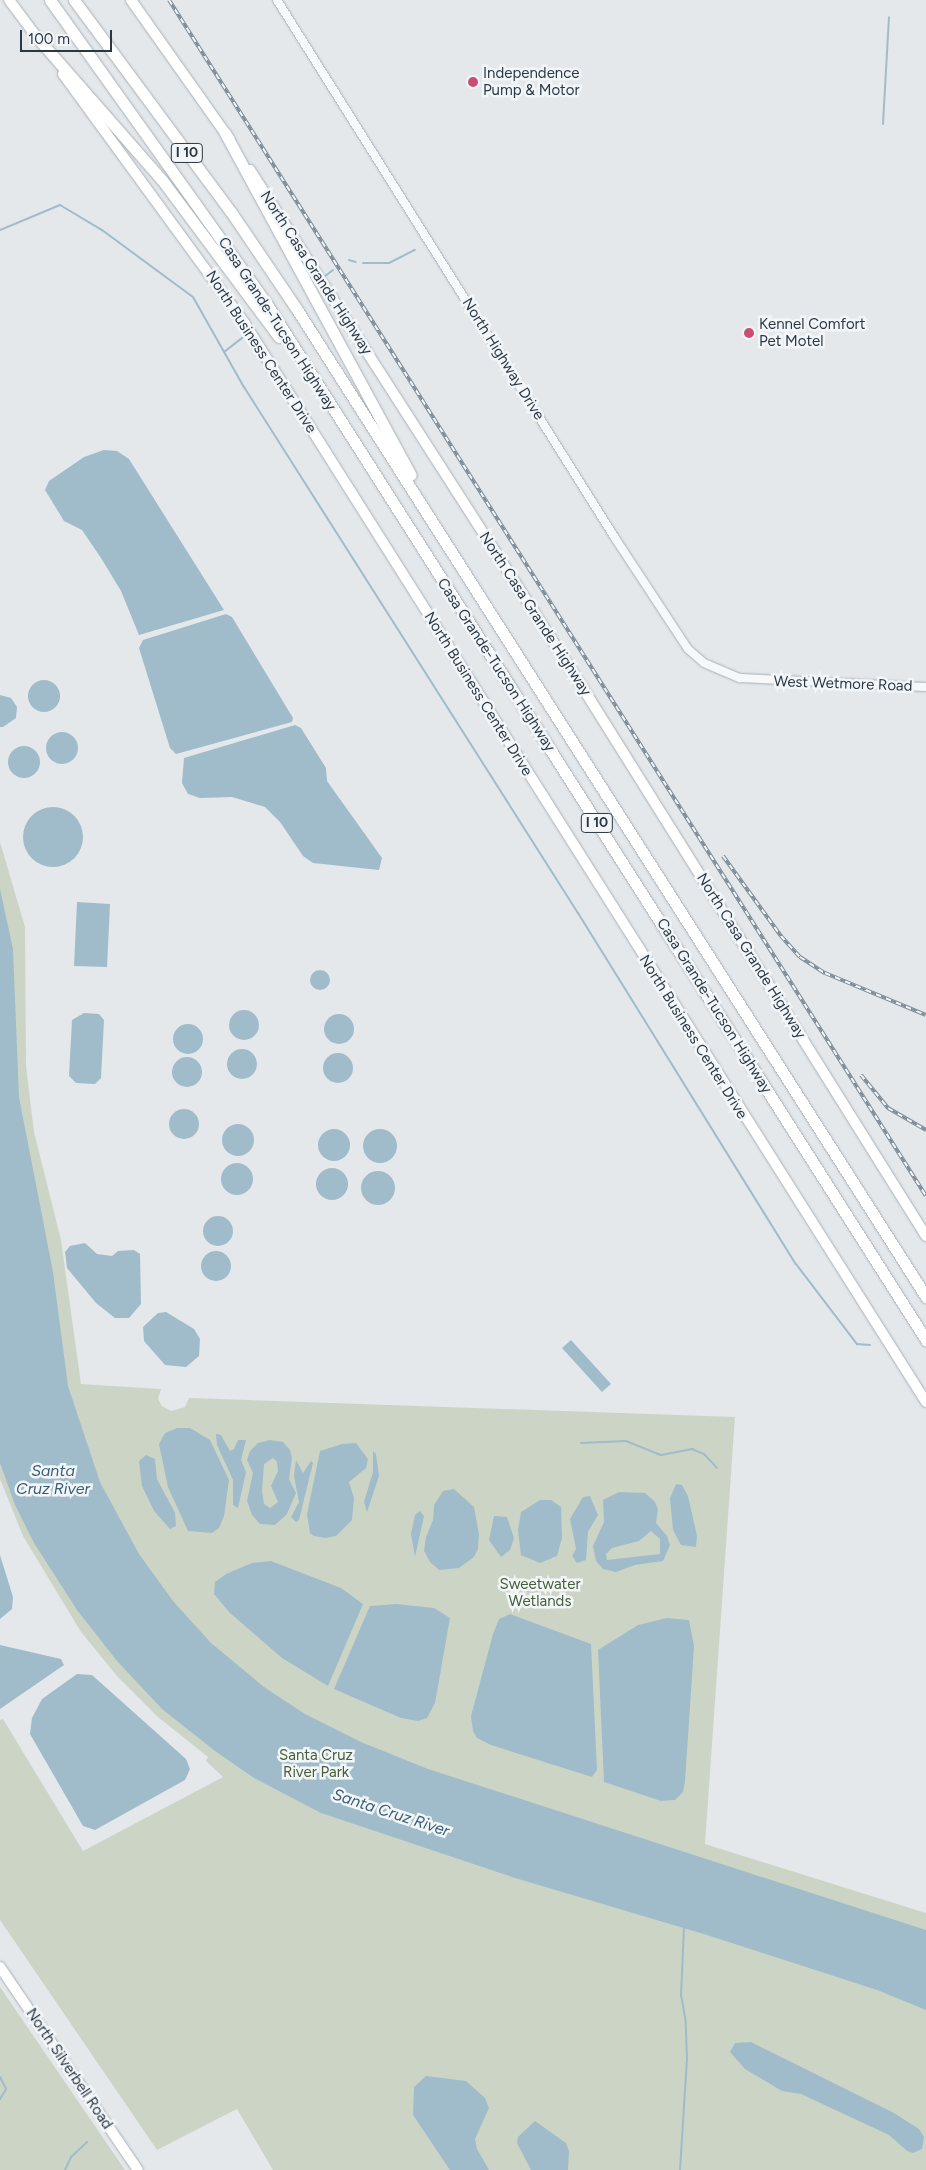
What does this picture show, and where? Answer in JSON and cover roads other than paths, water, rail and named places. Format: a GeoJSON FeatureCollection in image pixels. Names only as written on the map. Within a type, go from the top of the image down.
{"type":"FeatureCollection","features":[{"type":"Feature","properties":{"kind":"highway","name":"Casa Grande-Tucson Highway"},"geometry":{"type":"LineString","coordinates":[[50,0],[207,217],[331,406],[926,1340]]}},
{"type":"Feature","properties":{"kind":"highway","name":"Casa Grande-Tucson Highway"},"geometry":{"type":"LineString","coordinates":[[74,0],[231,212],[442,534],[926,1297]]}},
{"type":"Feature","properties":{"kind":"highway"},"geometry":{"type":"LineString","coordinates":[[34,34],[162,180],[331,406]]}},
{"type":"Feature","properties":{"kind":"highway"},"geometry":{"type":"LineString","coordinates":[[225,133],[442,534]]}},
{"type":"Feature","properties":{"kind":"main road","name":"North Business Center Drive"},"geometry":{"type":"LineString","coordinates":[[8,0],[245,324],[926,1402]]}},
{"type":"Feature","properties":{"kind":"main road","name":"North Casa Grande Highway"},"geometry":{"type":"LineString","coordinates":[[131,0],[225,133],[581,685],[926,1236]]}},
{"type":"Feature","properties":{"kind":"main road","name":"North Silverbell Road"},"geometry":{"type":"LineString","coordinates":[[0,1967],[138,2170]]}},
{"type":"Feature","properties":{"kind":"street","name":"North Highway Drive"},"geometry":{"type":"LineString","coordinates":[[276,0],[681,641],[696,657],[714,668],[740,678],[760,680]]}},
{"type":"Feature","properties":{"kind":"street","name":"West Wetmore Road"},"geometry":{"type":"LineString","coordinates":[[760,680],[926,687]]}},
{"type":"Feature","properties":{"kind":"water"},"geometry":{"type":"Polygon","coordinates":[[[104,450],[117,451],[129,459],[224,610],[139,635],[121,591],[101,558],[82,530],[64,521],[45,490],[49,481],[84,457],[104,450]]]}},
{"type":"Feature","properties":{"kind":"water"},"geometry":{"type":"Polygon","coordinates":[[[226,614],[232,617],[293,718],[292,722],[176,754],[170,748],[139,648],[143,640],[226,614]]]}},
{"type":"Feature","properties":{"kind":"water"},"geometry":{"type":"Polygon","coordinates":[[[44,680],[50,681],[55,685],[59,690],[59,702],[55,707],[50,711],[44,712],[38,711],[33,707],[29,702],[28,696],[29,690],[33,685],[38,681],[44,680]]]}},
{"type":"Feature","properties":{"kind":"water"},"geometry":{"type":"Polygon","coordinates":[[[0,695],[11,698],[17,707],[16,718],[3,727],[0,727],[0,695]]]}},
{"type":"Feature","properties":{"kind":"water"},"geometry":{"type":"Polygon","coordinates":[[[295,725],[301,728],[326,768],[327,781],[382,858],[379,870],[313,863],[303,856],[280,822],[265,807],[232,797],[200,798],[188,794],[182,783],[184,758],[295,725]]]}},
{"type":"Feature","properties":{"kind":"water"},"geometry":{"type":"Polygon","coordinates":[[[62,732],[68,733],[73,737],[77,742],[77,754],[73,759],[68,763],[62,764],[56,763],[51,759],[47,754],[46,748],[47,742],[51,737],[56,733],[62,732]]]}},
{"type":"Feature","properties":{"kind":"water"},"geometry":{"type":"Polygon","coordinates":[[[24,746],[30,747],[35,751],[39,756],[39,768],[35,773],[30,777],[24,778],[18,777],[13,773],[9,768],[8,762],[9,756],[13,751],[18,747],[24,746]]]}},
{"type":"Feature","properties":{"kind":"water"},"geometry":{"type":"Polygon","coordinates":[[[53,807],[70,812],[78,820],[83,837],[78,854],[70,862],[53,867],[36,862],[28,854],[23,837],[28,820],[36,812],[53,807]]]}},
{"type":"Feature","properties":{"kind":"water","name":"Santa Cruz River"},"geometry":{"type":"Polygon","coordinates":[[[0,889],[13,949],[19,1097],[53,1272],[68,1386],[100,1482],[139,1554],[173,1601],[211,1643],[264,1687],[305,1714],[361,1742],[428,1769],[926,1930],[926,2010],[877,1990],[707,1935],[515,1878],[321,1813],[254,1778],[215,1751],[162,1709],[117,1661],[77,1610],[34,1543],[15,1505],[0,1463],[0,889]]]}},
{"type":"Feature","properties":{"kind":"water"},"geometry":{"type":"Polygon","coordinates":[[[77,902],[110,904],[107,967],[74,966],[77,902]]]}},
{"type":"Feature","properties":{"kind":"water"},"geometry":{"type":"Polygon","coordinates":[[[320,970],[327,973],[330,980],[327,987],[320,990],[313,987],[310,980],[313,973],[320,970]]]}},
{"type":"Feature","properties":{"kind":"water"},"geometry":{"type":"Polygon","coordinates":[[[244,1010],[255,1014],[259,1025],[255,1036],[244,1040],[233,1036],[229,1025],[233,1014],[244,1010]]]}},
{"type":"Feature","properties":{"kind":"water"},"geometry":{"type":"Polygon","coordinates":[[[84,1013],[99,1014],[104,1020],[101,1078],[95,1084],[76,1083],[69,1076],[72,1020],[84,1013]]]}},
{"type":"Feature","properties":{"kind":"water"},"geometry":{"type":"Polygon","coordinates":[[[339,1014],[350,1018],[354,1029],[350,1040],[339,1044],[328,1040],[324,1029],[328,1018],[339,1014]]]}},
{"type":"Feature","properties":{"kind":"water"},"geometry":{"type":"Polygon","coordinates":[[[188,1024],[199,1028],[203,1039],[199,1050],[188,1054],[177,1050],[173,1039],[177,1028],[188,1024]]]}},
{"type":"Feature","properties":{"kind":"water"},"geometry":{"type":"Polygon","coordinates":[[[242,1049],[248,1050],[256,1058],[256,1070],[248,1078],[242,1079],[236,1078],[228,1070],[227,1064],[228,1058],[236,1050],[242,1049]]]}},
{"type":"Feature","properties":{"kind":"water"},"geometry":{"type":"Polygon","coordinates":[[[338,1053],[344,1054],[352,1062],[352,1074],[344,1082],[338,1083],[332,1082],[324,1074],[323,1068],[324,1062],[332,1054],[338,1053]]]}},
{"type":"Feature","properties":{"kind":"water"},"geometry":{"type":"Polygon","coordinates":[[[187,1057],[193,1058],[201,1066],[201,1078],[193,1086],[187,1087],[181,1086],[173,1078],[172,1072],[173,1066],[181,1058],[187,1057]]]}},
{"type":"Feature","properties":{"kind":"water"},"geometry":{"type":"Polygon","coordinates":[[[184,1109],[190,1110],[198,1118],[198,1130],[190,1138],[184,1139],[178,1138],[170,1130],[169,1124],[170,1118],[178,1110],[184,1109]]]}},
{"type":"Feature","properties":{"kind":"water"},"geometry":{"type":"Polygon","coordinates":[[[238,1124],[249,1129],[254,1140],[249,1151],[238,1156],[227,1151],[222,1140],[227,1129],[238,1124]]]}},
{"type":"Feature","properties":{"kind":"water"},"geometry":{"type":"Polygon","coordinates":[[[334,1129],[340,1130],[345,1134],[349,1139],[349,1151],[345,1156],[340,1160],[334,1161],[328,1160],[323,1156],[319,1151],[318,1145],[319,1139],[323,1134],[328,1130],[334,1129]]]}},
{"type":"Feature","properties":{"kind":"water"},"geometry":{"type":"Polygon","coordinates":[[[380,1129],[392,1134],[397,1146],[392,1158],[380,1163],[368,1158],[363,1146],[368,1134],[380,1129]]]}},
{"type":"Feature","properties":{"kind":"water"},"geometry":{"type":"Polygon","coordinates":[[[237,1163],[243,1164],[248,1168],[252,1173],[252,1185],[248,1190],[243,1194],[237,1195],[231,1194],[226,1190],[222,1185],[221,1179],[222,1173],[226,1168],[231,1164],[237,1163]]]}},
{"type":"Feature","properties":{"kind":"water"},"geometry":{"type":"Polygon","coordinates":[[[332,1168],[338,1169],[343,1173],[347,1178],[347,1190],[343,1195],[338,1199],[332,1200],[326,1199],[321,1195],[317,1190],[316,1184],[317,1178],[321,1173],[326,1169],[332,1168]]]}},
{"type":"Feature","properties":{"kind":"water"},"geometry":{"type":"Polygon","coordinates":[[[378,1171],[385,1172],[390,1176],[394,1181],[394,1195],[390,1200],[385,1204],[378,1205],[371,1204],[366,1200],[362,1195],[361,1188],[362,1181],[366,1176],[371,1172],[378,1171]]]}},
{"type":"Feature","properties":{"kind":"water"},"geometry":{"type":"Polygon","coordinates":[[[218,1216],[224,1217],[232,1225],[232,1237],[224,1245],[218,1246],[212,1245],[204,1237],[203,1231],[204,1225],[212,1217],[218,1216]]]}},
{"type":"Feature","properties":{"kind":"water"},"geometry":{"type":"Polygon","coordinates":[[[85,1243],[97,1254],[112,1256],[118,1251],[134,1250],[140,1254],[141,1304],[129,1318],[115,1318],[96,1303],[67,1268],[65,1252],[70,1246],[85,1243]]]}},
{"type":"Feature","properties":{"kind":"water"},"geometry":{"type":"Polygon","coordinates":[[[216,1251],[222,1252],[230,1260],[230,1272],[222,1280],[216,1281],[210,1280],[202,1272],[201,1266],[202,1260],[210,1252],[216,1251]]]}},
{"type":"Feature","properties":{"kind":"water"},"geometry":{"type":"Polygon","coordinates":[[[166,1312],[194,1329],[200,1339],[199,1356],[186,1367],[165,1365],[144,1341],[143,1327],[158,1313],[166,1312]]]}},
{"type":"Feature","properties":{"kind":"water"},"geometry":{"type":"Polygon","coordinates":[[[571,1340],[611,1384],[602,1392],[562,1348],[571,1340]]]}},
{"type":"Feature","properties":{"kind":"water"},"geometry":{"type":"Polygon","coordinates":[[[177,1428],[190,1428],[210,1440],[229,1480],[224,1516],[219,1528],[212,1533],[188,1531],[168,1487],[159,1444],[165,1433],[177,1428]]]}},
{"type":"Feature","properties":{"kind":"water"},"geometry":{"type":"Polygon","coordinates":[[[216,1434],[221,1435],[230,1451],[234,1449],[238,1440],[246,1440],[241,1460],[246,1472],[238,1508],[233,1505],[233,1480],[217,1445],[216,1434]]]}},
{"type":"Feature","properties":{"kind":"water"},"geometry":{"type":"Polygon","coordinates":[[[270,1440],[283,1442],[290,1450],[292,1458],[289,1479],[296,1493],[287,1514],[275,1525],[260,1524],[252,1515],[247,1501],[253,1473],[247,1460],[250,1451],[258,1443],[270,1440]],[[273,1458],[264,1464],[262,1491],[264,1504],[270,1508],[278,1502],[271,1486],[278,1471],[277,1462],[273,1458]]]}},
{"type":"Feature","properties":{"kind":"water"},"geometry":{"type":"Polygon","coordinates":[[[356,1443],[368,1459],[366,1468],[349,1482],[354,1498],[352,1520],[336,1536],[325,1538],[314,1536],[310,1533],[307,1514],[320,1451],[342,1444],[356,1443]]]}},
{"type":"Feature","properties":{"kind":"water"},"geometry":{"type":"Polygon","coordinates":[[[373,1451],[376,1454],[379,1476],[367,1512],[364,1502],[373,1472],[373,1451]]]}},
{"type":"Feature","properties":{"kind":"water"},"geometry":{"type":"Polygon","coordinates":[[[146,1455],[155,1459],[157,1479],[175,1513],[176,1526],[170,1529],[154,1511],[142,1486],[139,1461],[146,1455]]]}},
{"type":"Feature","properties":{"kind":"water"},"geometry":{"type":"Polygon","coordinates":[[[296,1460],[303,1473],[311,1461],[313,1463],[299,1520],[296,1522],[291,1517],[299,1502],[294,1476],[296,1460]]]}},
{"type":"Feature","properties":{"kind":"water"},"geometry":{"type":"Polygon","coordinates":[[[676,1484],[682,1485],[688,1496],[697,1536],[696,1547],[681,1545],[673,1530],[670,1498],[676,1484]]]}},
{"type":"Feature","properties":{"kind":"water"},"geometry":{"type":"Polygon","coordinates":[[[454,1489],[474,1507],[479,1534],[478,1549],[474,1557],[459,1568],[439,1570],[430,1562],[424,1551],[426,1537],[433,1520],[434,1505],[443,1491],[454,1489]]]}},
{"type":"Feature","properties":{"kind":"water"},"geometry":{"type":"Polygon","coordinates":[[[619,1492],[645,1493],[655,1502],[658,1509],[656,1523],[667,1536],[670,1545],[663,1561],[635,1565],[616,1572],[603,1569],[596,1561],[593,1546],[604,1522],[603,1500],[619,1492]],[[651,1531],[639,1541],[612,1548],[606,1554],[607,1560],[660,1554],[660,1539],[651,1531]]]}},
{"type":"Feature","properties":{"kind":"water"},"geometry":{"type":"Polygon","coordinates":[[[590,1496],[598,1515],[588,1532],[586,1560],[577,1563],[572,1556],[576,1549],[570,1519],[583,1497],[590,1496]]]}},
{"type":"Feature","properties":{"kind":"water"},"geometry":{"type":"Polygon","coordinates":[[[540,1500],[551,1500],[561,1507],[562,1538],[557,1556],[540,1563],[521,1555],[518,1530],[521,1512],[540,1500]]]}},
{"type":"Feature","properties":{"kind":"water"},"geometry":{"type":"Polygon","coordinates":[[[420,1511],[424,1516],[415,1557],[411,1534],[415,1515],[420,1511]]]}},
{"type":"Feature","properties":{"kind":"water"},"geometry":{"type":"Polygon","coordinates":[[[494,1516],[507,1517],[514,1538],[510,1550],[501,1557],[489,1540],[494,1516]]]}},
{"type":"Feature","properties":{"kind":"water"},"geometry":{"type":"Polygon","coordinates":[[[0,1555],[13,1597],[12,1609],[0,1619],[0,1555]]]}},
{"type":"Feature","properties":{"kind":"water"},"geometry":{"type":"Polygon","coordinates":[[[271,1561],[341,1588],[363,1604],[328,1686],[282,1658],[230,1613],[214,1594],[215,1582],[226,1574],[252,1563],[271,1561]]]}},
{"type":"Feature","properties":{"kind":"water"},"geometry":{"type":"Polygon","coordinates":[[[396,1604],[434,1608],[450,1618],[435,1703],[427,1718],[418,1721],[401,1718],[334,1689],[370,1606],[396,1604]]]}},
{"type":"Feature","properties":{"kind":"water"},"geometry":{"type":"Polygon","coordinates":[[[510,1614],[591,1644],[597,1770],[592,1777],[491,1745],[477,1738],[473,1731],[471,1716],[493,1634],[499,1619],[510,1614]]]}},
{"type":"Feature","properties":{"kind":"water"},"geometry":{"type":"Polygon","coordinates":[[[667,1618],[689,1620],[694,1646],[683,1792],[675,1800],[661,1801],[604,1782],[598,1650],[638,1625],[667,1618]]]}},
{"type":"Feature","properties":{"kind":"water"},"geometry":{"type":"Polygon","coordinates":[[[0,1645],[61,1659],[64,1665],[0,1709],[0,1645]]]}},
{"type":"Feature","properties":{"kind":"water"},"geometry":{"type":"Polygon","coordinates":[[[77,1674],[92,1675],[186,1759],[190,1769],[185,1780],[95,1830],[83,1826],[30,1734],[32,1718],[42,1699],[77,1674]]]}},
{"type":"Feature","properties":{"kind":"water"},"geometry":{"type":"Polygon","coordinates":[[[751,2042],[894,2113],[919,2129],[924,2137],[922,2149],[913,2153],[907,2151],[889,2135],[801,2094],[782,2091],[745,2069],[730,2052],[735,2043],[751,2042]]]}},
{"type":"Feature","properties":{"kind":"water"},"geometry":{"type":"Polygon","coordinates":[[[426,2076],[466,2081],[485,2098],[489,2108],[475,2139],[477,2149],[489,2170],[450,2170],[413,2115],[414,2087],[426,2076]]]}},
{"type":"Feature","properties":{"kind":"water"},"geometry":{"type":"Polygon","coordinates":[[[535,2121],[566,2143],[569,2151],[568,2170],[531,2170],[517,2143],[518,2137],[535,2121]]]}},
{"type":"Feature","properties":{"kind":"waterway"},"geometry":{"type":"LineString","coordinates":[[883,124],[889,17]]}},
{"type":"Feature","properties":{"kind":"waterway"},"geometry":{"type":"LineString","coordinates":[[0,230],[60,205],[102,230],[193,297],[244,387],[578,913],[796,1264],[857,1344],[870,1345]]}},
{"type":"Feature","properties":{"kind":"waterway"},"geometry":{"type":"LineString","coordinates":[[363,263],[389,263],[415,250]]}},
{"type":"Feature","properties":{"kind":"waterway"},"geometry":{"type":"LineString","coordinates":[[349,260],[356,262]]}},
{"type":"Feature","properties":{"kind":"waterway"},"geometry":{"type":"LineString","coordinates":[[325,276],[333,270]]}},
{"type":"Feature","properties":{"kind":"waterway"},"geometry":{"type":"LineString","coordinates":[[224,352],[242,338]]}},
{"type":"Feature","properties":{"kind":"waterway"},"geometry":{"type":"LineString","coordinates":[[581,1443],[626,1441],[661,1455],[692,1449],[704,1454],[717,1468]]}},
{"type":"Feature","properties":{"kind":"waterway"},"geometry":{"type":"LineString","coordinates":[[680,2170],[687,2060],[686,2023],[681,1996],[684,1926]]}},
{"type":"Feature","properties":{"kind":"waterway"},"geometry":{"type":"LineString","coordinates":[[0,2077],[6,2089],[0,2099]]}},
{"type":"Feature","properties":{"kind":"waterway"},"geometry":{"type":"LineString","coordinates":[[65,2170],[71,2157],[87,2142]]}},
{"type":"Feature","properties":{"kind":"railway"},"geometry":{"type":"LineString","coordinates":[[169,0],[926,1196]]}},
{"type":"Feature","properties":{"kind":"railway"},"geometry":{"type":"LineString","coordinates":[[723,856],[781,936],[800,957],[825,973],[926,1015]]}},
{"type":"Feature","properties":{"kind":"railway"},"geometry":{"type":"LineString","coordinates":[[861,1075],[888,1108],[926,1130]]}},
{"type":"Feature","properties":{"kind":"place","name":"Independence Pump & Motor"},"geometry":{"type":"Point","coordinates":[473,82]}},
{"type":"Feature","properties":{"kind":"place","name":"Kennel Comfort Pet Motel"},"geometry":{"type":"Point","coordinates":[749,333]}},
{"type":"Feature","properties":{"kind":"park label","name":"Sweetwater Wetlands"},"geometry":{"type":"Point","coordinates":[540,1592]}},
{"type":"Feature","properties":{"kind":"park label","name":"Santa Cruz River Park"},"geometry":{"type":"Point","coordinates":[316,1764]}}]}
